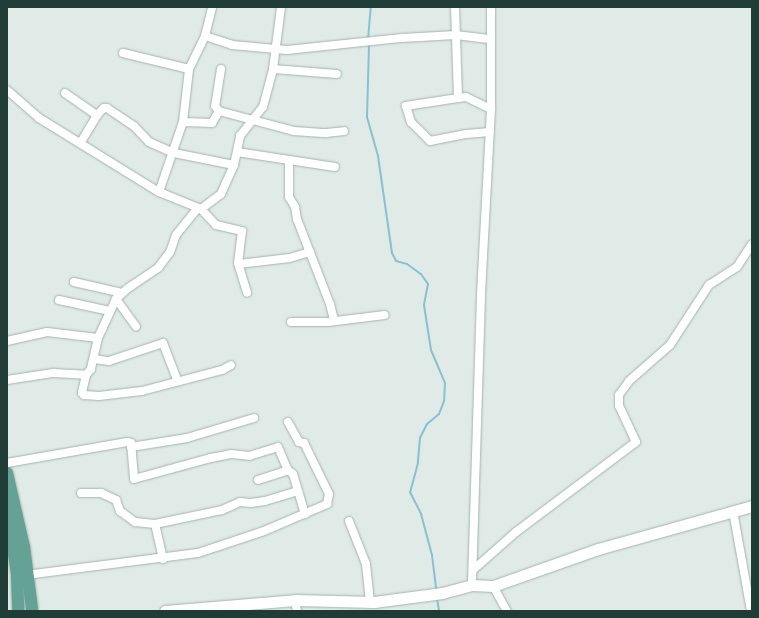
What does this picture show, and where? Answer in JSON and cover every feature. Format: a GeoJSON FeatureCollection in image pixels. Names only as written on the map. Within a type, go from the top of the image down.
{"type":"FeatureCollection","features":[{"type":"Feature","properties":{"kind":"main road"},"geometry":{"type":"LineString","coordinates":[[7,473],[24,547],[26,575],[35,610],[18,611],[17,574],[7,505]]}},
{"type":"Feature","properties":{"kind":"street"},"geometry":{"type":"LineString","coordinates":[[159,192],[174,153],[183,122],[189,69],[205,36],[212,7]]}},
{"type":"Feature","properties":{"kind":"street"},"geometry":{"type":"LineString","coordinates":[[231,365],[222,370],[177,380],[142,391],[90,396],[82,393],[86,375],[90,373],[98,338],[116,299],[122,293],[158,268],[170,252],[176,235],[199,209],[221,194],[234,166],[240,136],[263,107],[273,69],[281,7]]}},
{"type":"Feature","properties":{"kind":"street"},"geometry":{"type":"LineString","coordinates":[[455,7],[458,98]]}},
{"type":"Feature","properties":{"kind":"street"},"geometry":{"type":"LineString","coordinates":[[472,585],[481,296],[491,109],[491,7]]}},
{"type":"Feature","properties":{"kind":"street"},"geometry":{"type":"LineString","coordinates":[[205,36],[232,45],[275,50],[456,35],[491,39]]}},
{"type":"Feature","properties":{"kind":"street"},"geometry":{"type":"LineString","coordinates":[[123,53],[189,69]]}},
{"type":"Feature","properties":{"kind":"street"},"geometry":{"type":"LineString","coordinates":[[221,69],[215,106],[219,111],[251,122],[294,131],[344,130]]}},
{"type":"Feature","properties":{"kind":"street"},"geometry":{"type":"LineString","coordinates":[[273,69],[337,74]]}},
{"type":"Feature","properties":{"kind":"street"},"geometry":{"type":"LineString","coordinates":[[7,90],[39,118],[81,142],[159,192],[199,209],[216,225],[242,231],[239,264],[247,293]]}},
{"type":"Feature","properties":{"kind":"street"},"geometry":{"type":"LineString","coordinates":[[65,93],[97,115]]}},
{"type":"Feature","properties":{"kind":"street"},"geometry":{"type":"LineString","coordinates":[[490,132],[430,141],[411,122],[406,106],[466,97],[491,109]]}},
{"type":"Feature","properties":{"kind":"street"},"geometry":{"type":"LineString","coordinates":[[81,142],[97,115],[104,108],[107,108],[134,126],[149,142],[174,153],[234,166]]}},
{"type":"Feature","properties":{"kind":"street"},"geometry":{"type":"LineString","coordinates":[[183,122],[212,123],[219,111]]}},
{"type":"Feature","properties":{"kind":"street"},"geometry":{"type":"LineString","coordinates":[[237,152],[335,167]]}},
{"type":"Feature","properties":{"kind":"street"},"geometry":{"type":"LineString","coordinates":[[289,160],[289,197],[295,207],[297,219],[334,320]]}},
{"type":"Feature","properties":{"kind":"street"},"geometry":{"type":"LineString","coordinates":[[473,570],[516,532],[636,442],[620,406],[618,395],[629,382],[670,345],[709,285],[737,267],[752,244]]}},
{"type":"Feature","properties":{"kind":"street"},"geometry":{"type":"LineString","coordinates":[[239,264],[290,258],[310,252]]}},
{"type":"Feature","properties":{"kind":"street"},"geometry":{"type":"LineString","coordinates":[[74,282],[122,293]]}},
{"type":"Feature","properties":{"kind":"street"},"geometry":{"type":"LineString","coordinates":[[116,299],[136,327]]}},
{"type":"Feature","properties":{"kind":"street"},"geometry":{"type":"LineString","coordinates":[[59,300],[110,311]]}},
{"type":"Feature","properties":{"kind":"street"},"geometry":{"type":"LineString","coordinates":[[291,322],[385,315]]}},
{"type":"Feature","properties":{"kind":"street"},"geometry":{"type":"LineString","coordinates":[[7,341],[47,332],[98,338]]}},
{"type":"Feature","properties":{"kind":"street"},"geometry":{"type":"LineString","coordinates":[[94,359],[109,361],[163,342],[177,380]]}},
{"type":"Feature","properties":{"kind":"street"},"geometry":{"type":"LineString","coordinates":[[7,380],[53,373],[86,375]]}},
{"type":"Feature","properties":{"kind":"street"},"geometry":{"type":"LineString","coordinates":[[131,446],[188,438],[254,418]]}},
{"type":"Feature","properties":{"kind":"street"},"geometry":{"type":"LineString","coordinates":[[26,575],[163,559],[198,553],[264,531],[327,504],[330,499],[304,443],[299,442],[288,422]]}},
{"type":"Feature","properties":{"kind":"street"},"geometry":{"type":"LineString","coordinates":[[7,463],[127,442],[131,443],[134,479],[211,458],[231,454],[249,456],[278,447],[288,470],[293,474],[305,514]]}},
{"type":"Feature","properties":{"kind":"street"},"geometry":{"type":"LineString","coordinates":[[258,480],[288,470]]}},
{"type":"Feature","properties":{"kind":"street"},"geometry":{"type":"LineString","coordinates":[[81,493],[102,493],[116,500],[120,511],[135,522],[155,524],[222,510],[240,502],[251,504],[265,501],[297,491]]}},
{"type":"Feature","properties":{"kind":"street"},"geometry":{"type":"LineString","coordinates":[[172,611],[296,606],[373,605],[442,594],[472,585],[493,586],[604,547],[752,506]]}},
{"type":"Feature","properties":{"kind":"street"},"geometry":{"type":"LineString","coordinates":[[733,511],[751,611]]}},
{"type":"Feature","properties":{"kind":"street"},"geometry":{"type":"LineString","coordinates":[[349,521],[366,564],[373,605]]}},
{"type":"Feature","properties":{"kind":"street"},"geometry":{"type":"LineString","coordinates":[[155,524],[163,559]]}},
{"type":"Feature","properties":{"kind":"street"},"geometry":{"type":"LineString","coordinates":[[493,586],[506,611]]}},
{"type":"Feature","properties":{"kind":"waterway"},"geometry":{"type":"LineString","coordinates":[[368,39],[371,7]]}},
{"type":"Feature","properties":{"kind":"waterway"},"geometry":{"type":"LineString","coordinates":[[369,45],[367,117],[378,156],[392,253],[396,261],[407,264],[421,274],[428,284],[424,305],[431,350],[445,383],[444,401],[439,414],[427,424],[420,438],[418,463],[410,492],[421,514],[432,555],[436,590]]}},
{"type":"Feature","properties":{"kind":"waterway"},"geometry":{"type":"LineString","coordinates":[[437,598],[439,611]]}}]}
